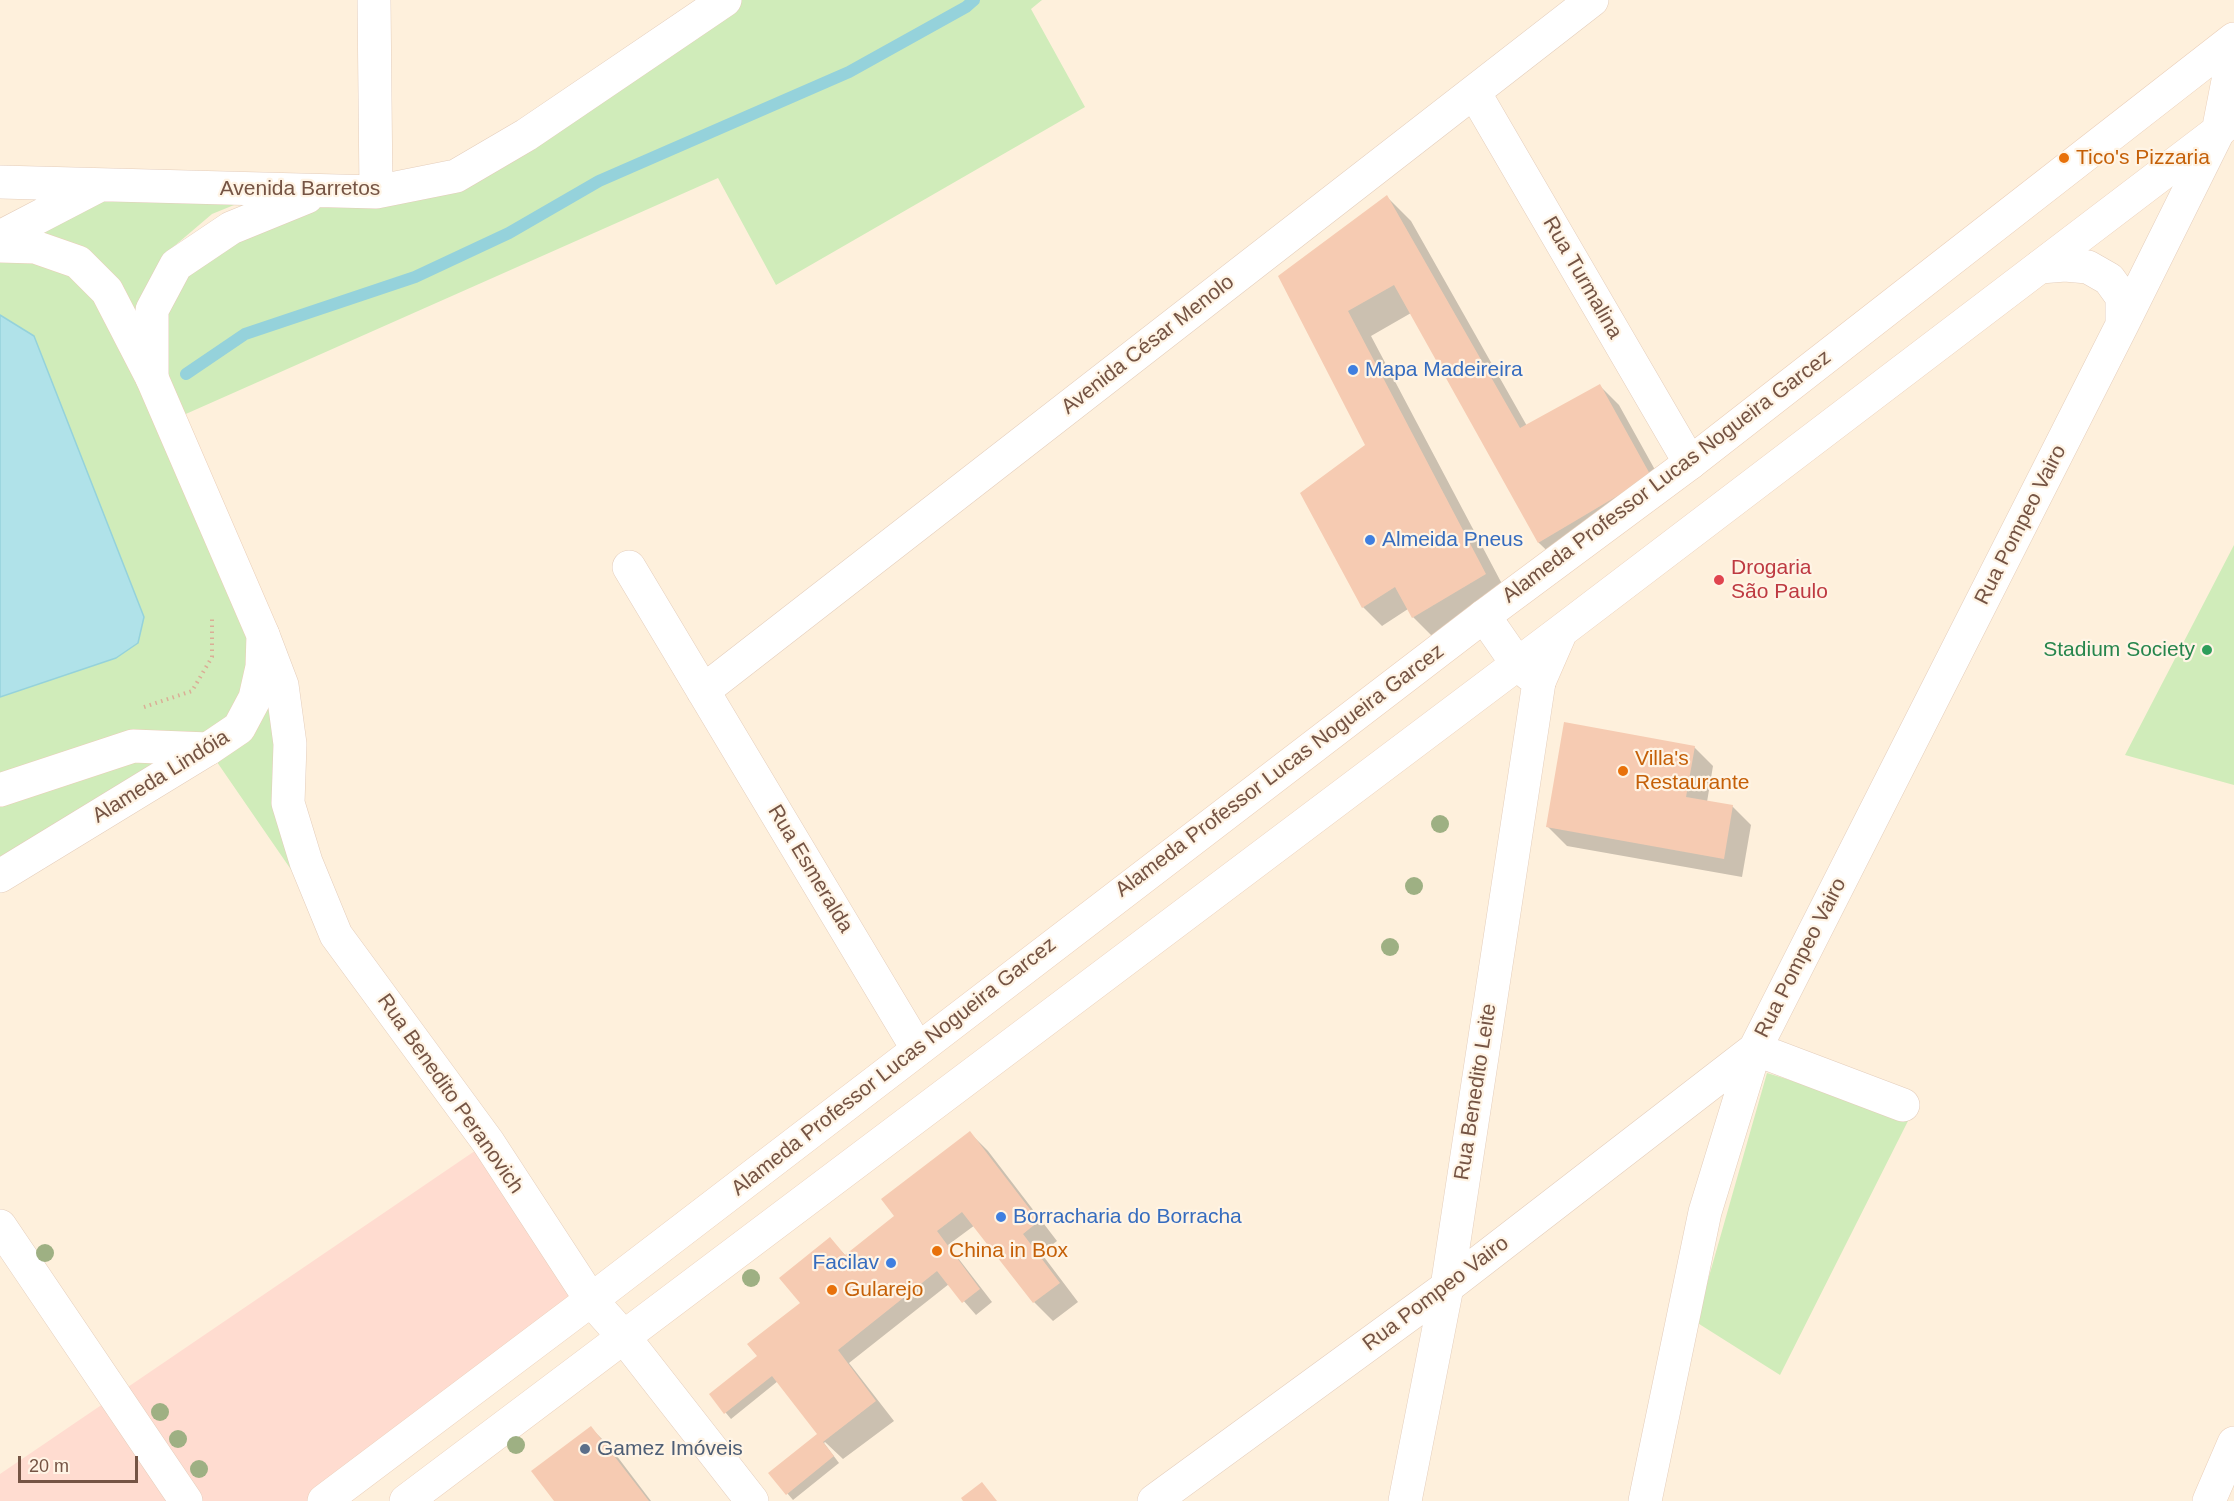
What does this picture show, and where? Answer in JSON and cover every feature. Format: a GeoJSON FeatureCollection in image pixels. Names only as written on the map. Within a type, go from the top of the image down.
{"type":"FeatureCollection","features":[{"type":"Feature","properties":{"kind":"street"},"geometry":{"type":"LineString","coordinates":[[374,0],[376,192]]}},
{"type":"Feature","properties":{"kind":"street","name":"Avenida Barretos"},"geometry":{"type":"LineString","coordinates":[[0,182],[376,192],[456,176],[526,135],[725,0]]}},
{"type":"Feature","properties":{"kind":"street","name":"Avenida César Menolo"},"geometry":{"type":"LineString","coordinates":[[704,690],[1592,0]]}},
{"type":"Feature","properties":{"kind":"street","name":"Alameda Professor Lucas Nogueira Garcez"},"geometry":{"type":"LineString","coordinates":[[324,1501],[591,1300],[917,1048],[1484,616],[1690,463],[2234,39]]}},
{"type":"Feature","properties":{"kind":"street","name":"Rua Pompeo Vairo"},"geometry":{"type":"LineString","coordinates":[[1154,1501],[1447,1287],[1755,1049],[2122,325],[2226,126],[2234,50]]}},
{"type":"Feature","properties":{"kind":"street","name":"Rua Turmalina"},"geometry":{"type":"LineString","coordinates":[[1474,92],[1690,463]]}},
{"type":"Feature","properties":{"kind":"street"},"geometry":{"type":"LineString","coordinates":[[405,1501],[623,1336],[1528,673],[1560,632],[2226,126]]}},
{"type":"Feature","properties":{"kind":"street"},"geometry":{"type":"LineString","coordinates":[[0,237],[98,186]]}},
{"type":"Feature","properties":{"kind":"street"},"geometry":{"type":"LineString","coordinates":[[152,378],[152,309],[176,265],[231,228],[322,192]]}},
{"type":"Feature","properties":{"kind":"street"},"geometry":{"type":"LineString","coordinates":[[0,246],[35,247],[78,262],[107,291],[152,378],[263,635]]}},
{"type":"Feature","properties":{"kind":"street"},"geometry":{"type":"LineString","coordinates":[[2040,267],[2065,265],[2088,267],[2109,279],[2122,297],[2122,325]]}},
{"type":"Feature","properties":{"kind":"street","name":"Rua Esmeralda"},"geometry":{"type":"LineString","coordinates":[[629,567],[917,1048]]}},
{"type":"Feature","properties":{"kind":"street"},"geometry":{"type":"LineString","coordinates":[[1484,616],[1528,673]]}},
{"type":"Feature","properties":{"kind":"street","name":"Alameda Lindóia"},"geometry":{"type":"LineString","coordinates":[[0,876],[239,728],[255,698],[262,666],[263,635]]}},
{"type":"Feature","properties":{"kind":"street","name":"Rua Benedito Peranovich"},"geometry":{"type":"LineString","coordinates":[[263,635],[282,685],[290,744],[288,803],[306,862],[336,935],[488,1142],[591,1300],[623,1336],[752,1501]]}},
{"type":"Feature","properties":{"kind":"street","name":"Rua Benedito Leite"},"geometry":{"type":"LineString","coordinates":[[1405,1501],[1447,1287],[1528,673]]}},
{"type":"Feature","properties":{"kind":"street"},"geometry":{"type":"LineString","coordinates":[[0,790],[133,746],[208,749]]}},
{"type":"Feature","properties":{"kind":"street"},"geometry":{"type":"LineString","coordinates":[[1645,1501],[1705,1212],[1755,1049],[1902,1105]]}},
{"type":"Feature","properties":{"kind":"street"},"geometry":{"type":"LineString","coordinates":[[0,1226],[186,1501]]}},
{"type":"Feature","properties":{"kind":"street"},"geometry":{"type":"LineString","coordinates":[[2209,1501],[2234,1443]]}},
{"type":"Feature","properties":{"kind":"path"},"geometry":{"type":"LineString","coordinates":[[135,710],[192,691],[212,657],[213,618],[208,607]]}},
{"type":"Feature","properties":{"kind":"shaded area"},"geometry":{"type":"Polygon","coordinates":[[[488,1142],[591,1300],[324,1501],[0,1501],[0,1474],[488,1142]]]}},
{"type":"Feature","properties":{"kind":"green space"},"geometry":{"type":"Polygon","coordinates":[[[725,0],[1042,0],[1031,9],[1085,107],[776,285],[718,178],[170,421],[290,744],[336,935],[208,749],[0,877],[0,246],[78,262],[152,377],[176,265],[322,191],[456,176],[725,0]]]}},
{"type":"Feature","properties":{"kind":"green space"},"geometry":{"type":"Polygon","coordinates":[[[261,194],[212,214],[165,254],[141,335],[112,289],[12,241],[97,197],[261,194]]]}},
{"type":"Feature","properties":{"kind":"green space","name":"Stadium Society"},"geometry":{"type":"Polygon","coordinates":[[[2234,545],[2234,785],[2125,755],[2234,545]]]}},
{"type":"Feature","properties":{"kind":"green space"},"geometry":{"type":"Polygon","coordinates":[[[1767,1073],[1910,1117],[1780,1375],[1696,1322],[1767,1073]]]}},
{"type":"Feature","properties":{"kind":"water"},"geometry":{"type":"Polygon","coordinates":[[[0,315],[34,336],[144,617],[138,643],[116,658],[0,697],[0,315]]]}},
{"type":"Feature","properties":{"kind":"building","name":"Mapa Madeireira"},"geometry":{"type":"Polygon","coordinates":[[[1387,195],[1520,428],[1600,384],[1651,476],[1538,543],[1394,285],[1348,311],[1486,574],[1412,618],[1395,587],[1362,608],[1300,493],[1365,445],[1278,276],[1387,195]]]}},
{"type":"Feature","properties":{"kind":"building","name":"Villa's Restaurante"},"geometry":{"type":"Polygon","coordinates":[[[1564,722],[1695,746],[1686,797],[1733,805],[1724,859],[1546,827],[1564,722]]]}},
{"type":"Feature","properties":{"kind":"building"},"geometry":{"type":"Polygon","coordinates":[[[970,1131],[1039,1221],[1023,1234],[1060,1283],[1033,1303],[962,1212],[937,1231],[980,1289],[962,1303],[937,1271],[838,1350],[876,1401],[823,1442],[834,1456],[786,1495],[768,1473],[817,1434],[772,1376],[724,1414],[709,1394],[757,1356],[747,1344],[800,1303],[779,1278],[830,1237],[845,1255],[894,1216],[881,1199],[970,1131]]]}},
{"type":"Feature","properties":{"kind":"building","name":"Gamez Imóveis"},"geometry":{"type":"Polygon","coordinates":[[[591,1426],[649,1501],[554,1501],[531,1471],[591,1426]]]}},
{"type":"Feature","properties":{"kind":"building"},"geometry":{"type":"Polygon","coordinates":[[[982,1482],[997,1501],[963,1501],[961,1498],[982,1482]]]}},
{"type":"Feature","properties":{"kind":"waterway"},"geometry":{"type":"LineString","coordinates":[[186,374],[245,334],[415,277],[509,233],[599,181],[849,72],[966,7],[974,0]]}},
{"type":"Feature","properties":{"kind":"place","name":"Tico's Pizzaria"},"geometry":{"type":"Point","coordinates":[2064,158]}},
{"type":"Feature","properties":{"kind":"place","name":"Mapa Madeireira"},"geometry":{"type":"Point","coordinates":[1353,370]}},
{"type":"Feature","properties":{"kind":"place","name":"Almeida Pneus"},"geometry":{"type":"Point","coordinates":[1370,540]}},
{"type":"Feature","properties":{"kind":"place","name":"Drogaria São Paulo"},"geometry":{"type":"Point","coordinates":[1719,580]}},
{"type":"Feature","properties":{"kind":"place","name":"Stadium Society"},"geometry":{"type":"Point","coordinates":[2207,650]}},
{"type":"Feature","properties":{"kind":"place","name":"Villa's Restaurante"},"geometry":{"type":"Point","coordinates":[1623,771]}},
{"type":"Feature","properties":{"kind":"place","name":"Borracharia do Borracha"},"geometry":{"type":"Point","coordinates":[1001,1217]}},
{"type":"Feature","properties":{"kind":"place","name":"China in Box"},"geometry":{"type":"Point","coordinates":[937,1251]}},
{"type":"Feature","properties":{"kind":"place","name":"Facilav"},"geometry":{"type":"Point","coordinates":[891,1263]}},
{"type":"Feature","properties":{"kind":"place","name":"Gularejo"},"geometry":{"type":"Point","coordinates":[832,1290]}},
{"type":"Feature","properties":{"kind":"place","name":"Gamez Imóveis"},"geometry":{"type":"Point","coordinates":[585,1449]}}]}
